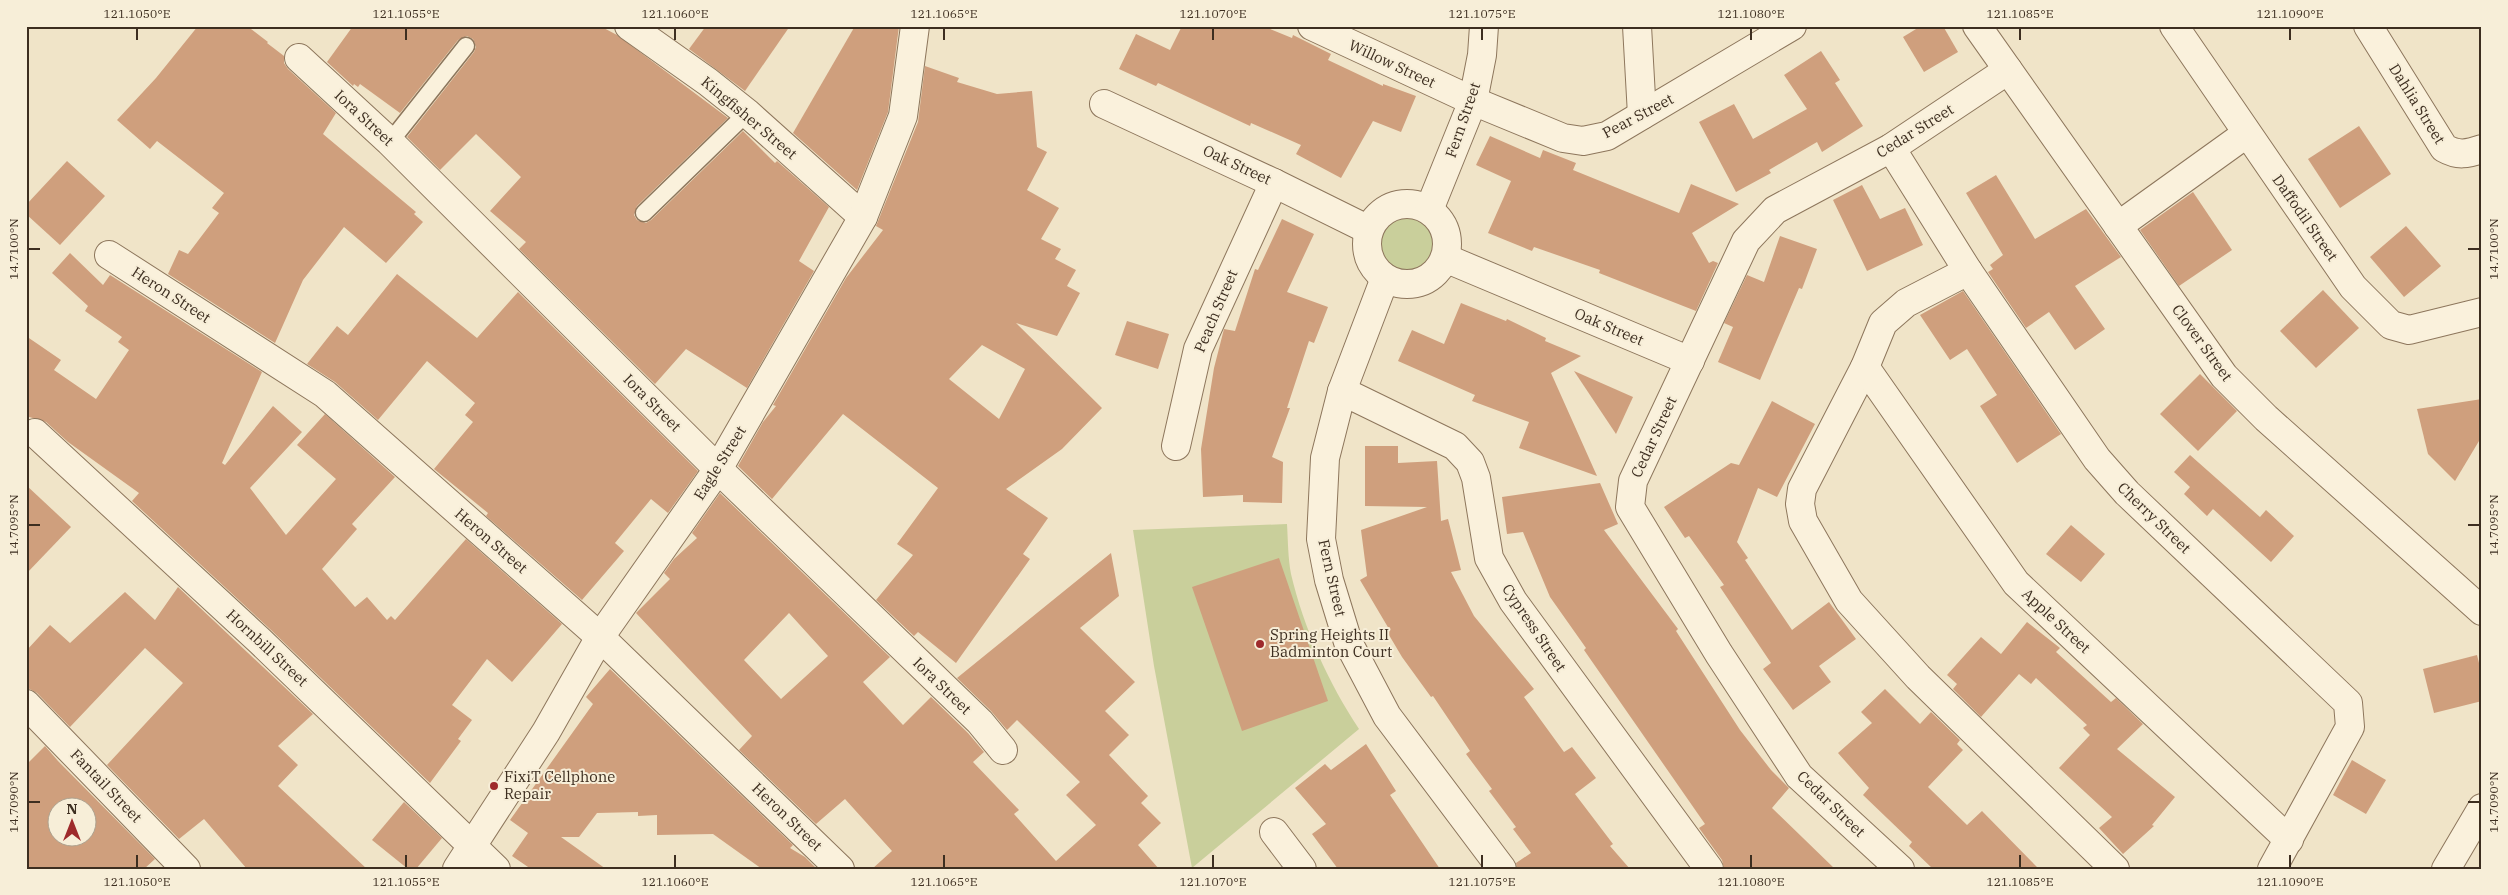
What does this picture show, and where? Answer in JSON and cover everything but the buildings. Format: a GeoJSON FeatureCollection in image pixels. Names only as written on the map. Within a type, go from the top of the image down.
{"type":"FeatureCollection","features":[{"type":"Feature","properties":{"kind":"street","name":"Kingfisher Street"},"geometry":{"type":"LineString","coordinates":[[629,26],[708,82],[747,113],[862,217]]}},
{"type":"Feature","properties":{"kind":"street","name":"Eagle Street"},"geometry":{"type":"LineString","coordinates":[[457,869],[546,732],[600,637],[718,469],[862,217],[903,116],[916,26]]}},
{"type":"Feature","properties":{"kind":"street","name":"Willow Street"},"geometry":{"type":"LineString","coordinates":[[1312,26],[1473,101]]}},
{"type":"Feature","properties":{"kind":"street","name":"Fern Street"},"geometry":{"type":"LineString","coordinates":[[1429,210],[1473,101],[1482,55],[1484,26]]}},
{"type":"Feature","properties":{"kind":"street"},"geometry":{"type":"LineString","coordinates":[[1637,26],[1642,115]]}},
{"type":"Feature","properties":{"kind":"street","name":"Pear Street"},"geometry":{"type":"LineString","coordinates":[[1473,101],[1563,138],[1583,141],[1607,136],[1792,26]]}},
{"type":"Feature","properties":{"kind":"street","name":"Clover Street"},"geometry":{"type":"LineString","coordinates":[[1977,26],[2224,376],[2274,424],[2482,611]]}},
{"type":"Feature","properties":{"kind":"street","name":"Daffodil Street"},"geometry":{"type":"LineString","coordinates":[[2174,26],[2246,134],[2353,287],[2391,325],[2409,330],[2482,312]]}},
{"type":"Feature","properties":{"kind":"street","name":"Dahlia Street"},"geometry":{"type":"LineString","coordinates":[[2368,26],[2444,148],[2454,153],[2466,154],[2482,149]]}},
{"type":"Feature","properties":{"kind":"street","name":"Iora Street"},"geometry":{"type":"LineString","coordinates":[[299,58],[390,142],[718,469],[980,722],[1004,750]]}},
{"type":"Feature","properties":{"kind":"street","name":"Cedar Street"},"geometry":{"type":"LineString","coordinates":[[1900,869],[1799,776],[1719,654],[1630,507],[1632,481],[1746,241],[1760,224],[1775,210],[1891,148],[2008,70]]}},
{"type":"Feature","properties":{"kind":"street","name":"Oak Street"},"geometry":{"type":"LineString","coordinates":[[1104,104],[1274,183],[1369,230]]}},
{"type":"Feature","properties":{"kind":"street"},"geometry":{"type":"LineString","coordinates":[[2118,226],[2246,134]]}},
{"type":"Feature","properties":{"kind":"street","name":"Cherry Street"},"geometry":{"type":"LineString","coordinates":[[1891,148],[1968,271],[2097,459],[2127,493],[2348,704],[2350,727],[2272,869]]}},
{"type":"Feature","properties":{"kind":"street","name":"Peach Street"},"geometry":{"type":"LineString","coordinates":[[1176,446],[1198,348],[1274,183]]}},
{"type":"Feature","properties":{"kind":"street"},"geometry":{"type":"LineString","coordinates":[[1412,204],[1429,210],[1442,223],[1447,240],[1445,258],[1435,273],[1420,282],[1402,284],[1385,278],[1373,265],[1367,248],[1369,230],[1378,215],[1394,206],[1412,204]]}},
{"type":"Feature","properties":{"kind":"street","name":"Heron Street"},"geometry":{"type":"LineString","coordinates":[[109,255],[326,394],[600,637],[840,869]]}},
{"type":"Feature","properties":{"kind":"street","name":"Oak Street"},"geometry":{"type":"LineString","coordinates":[[1445,258],[1690,361]]}},
{"type":"Feature","properties":{"kind":"street"},"geometry":{"type":"LineString","coordinates":[[1968,271],[1906,303],[1883,323],[1865,367],[1802,489],[1800,504],[1803,521],[1849,601],[1905,664],[2115,869]]}},
{"type":"Feature","properties":{"kind":"street","name":"Fern Street"},"geometry":{"type":"LineString","coordinates":[[1385,278],[1342,391],[1325,458],[1321,539],[1329,580],[1348,642],[1387,716],[1502,869]]}},
{"type":"Feature","properties":{"kind":"street","name":"Apple Street"},"geometry":{"type":"LineString","coordinates":[[1865,367],[2016,583],[2289,840]]}},
{"type":"Feature","properties":{"kind":"street","name":"Cypress Street"},"geometry":{"type":"LineString","coordinates":[[1342,391],[1456,446],[1470,462],[1476,478],[1489,558],[1512,601],[1709,869]]}},
{"type":"Feature","properties":{"kind":"street","name":"Hornbill Street"},"geometry":{"type":"LineString","coordinates":[[35,433],[260,641],[496,869]]}},
{"type":"Feature","properties":{"kind":"street","name":"Fantail Street"},"geometry":{"type":"LineString","coordinates":[[26,704],[186,869]]}},
{"type":"Feature","properties":{"kind":"street"},"geometry":{"type":"LineString","coordinates":[[2446,869],[2482,808]]}},
{"type":"Feature","properties":{"kind":"street"},"geometry":{"type":"LineString","coordinates":[[1274,832],[1302,869]]}},
{"type":"Feature","properties":{"kind":"lane"},"geometry":{"type":"LineString","coordinates":[[390,142],[466,46]]}},
{"type":"Feature","properties":{"kind":"lane"},"geometry":{"type":"LineString","coordinates":[[644,212],[747,113]]}},
{"type":"Feature","properties":{"kind":"green space"},"geometry":{"type":"Polygon","coordinates":[[[1407,210],[1420,212],[1430,220],[1438,230],[1440,243],[1438,256],[1430,266],[1420,274],[1407,276],[1394,274],[1384,266],[1376,256],[1374,243],[1376,230],[1384,220],[1394,212],[1407,210]]]}},
{"type":"Feature","properties":{"kind":"green space"},"geometry":{"type":"Polygon","coordinates":[[[1287,524],[1291,574],[1310,635],[1327,674],[1359,729],[1192,868],[1154,666],[1133,530],[1287,524]]]}},
{"type":"Feature","properties":{"kind":"place","name":"Spring Heights II Badminton Court"},"geometry":{"type":"Point","coordinates":[1260,644]}},
{"type":"Feature","properties":{"kind":"place","name":"FixiT Cellphone Repair"},"geometry":{"type":"Point","coordinates":[494,786]}}]}
